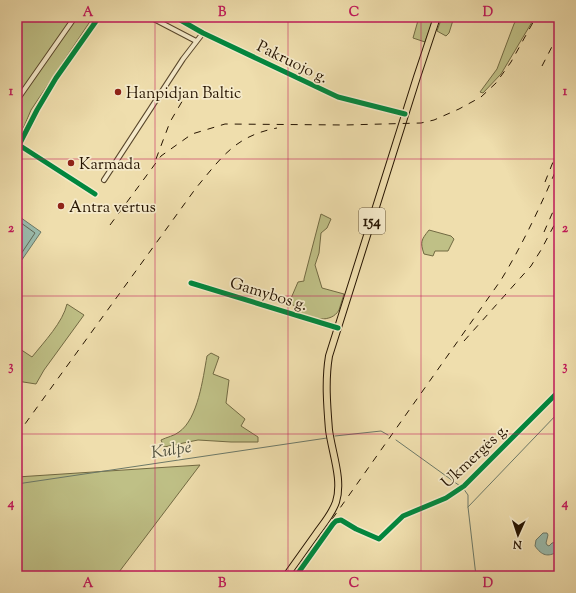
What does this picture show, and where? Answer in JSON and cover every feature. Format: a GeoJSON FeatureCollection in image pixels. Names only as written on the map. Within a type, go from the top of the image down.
{"type":"FeatureCollection","features":[{"type":"Feature","properties":{"kind":"main road","name":"154"},"geometry":{"type":"LineString","coordinates":[[286,576],[330,514],[336,502],[338,481],[329,430],[326,373],[329,356],[437,17]]}},
{"type":"Feature","properties":{"kind":"street"},"geometry":{"type":"LineString","coordinates":[[17,100],[75,17]]}},
{"type":"Feature","properties":{"kind":"street"},"geometry":{"type":"LineString","coordinates":[[95,194],[18,146],[36,110],[56,78],[99,17]]}},
{"type":"Feature","properties":{"kind":"street"},"geometry":{"type":"LineString","coordinates":[[150,17],[196,41]]}},
{"type":"Feature","properties":{"kind":"street","name":"Pakruojo g."},"geometry":{"type":"LineString","coordinates":[[175,17],[338,97],[405,114]]}},
{"type":"Feature","properties":{"kind":"street"},"geometry":{"type":"LineString","coordinates":[[104,180],[203,32]]}},
{"type":"Feature","properties":{"kind":"street","name":"Gamybos g."},"geometry":{"type":"LineString","coordinates":[[191,283],[338,328]]}},
{"type":"Feature","properties":{"kind":"street","name":"Ukmergės g."},"geometry":{"type":"LineString","coordinates":[[296,576],[336,521],[341,520],[356,529],[379,539],[403,516],[446,498],[462,488],[559,391]]}},
{"type":"Feature","properties":{"kind":"green space"},"geometry":{"type":"Polygon","coordinates":[[[17,17],[93,17],[31,110],[17,143],[17,17]]]}},
{"type":"Feature","properties":{"kind":"green space"},"geometry":{"type":"Polygon","coordinates":[[[419,17],[434,17],[425,42],[413,38],[419,17]]]}},
{"type":"Feature","properties":{"kind":"green space"},"geometry":{"type":"Polygon","coordinates":[[[442,17],[454,17],[449,33],[446,36],[437,31],[442,17]]]}},
{"type":"Feature","properties":{"kind":"green space"},"geometry":{"type":"Polygon","coordinates":[[[518,17],[535,17],[501,74],[483,93],[480,92],[497,69],[518,17]]]}},
{"type":"Feature","properties":{"kind":"green space"},"geometry":{"type":"Polygon","coordinates":[[[321,214],[331,219],[327,228],[321,233],[319,253],[315,265],[322,288],[344,294],[339,310],[336,314],[326,319],[315,319],[299,316],[301,309],[289,303],[298,282],[304,281],[321,214]]]}},
{"type":"Feature","properties":{"kind":"green space"},"geometry":{"type":"Polygon","coordinates":[[[429,230],[451,236],[454,239],[448,251],[435,251],[433,256],[424,254],[422,241],[429,230]]]}},
{"type":"Feature","properties":{"kind":"green space"},"geometry":{"type":"Polygon","coordinates":[[[67,304],[84,315],[44,370],[36,384],[17,381],[17,347],[32,357],[62,318],[67,304]]]}},
{"type":"Feature","properties":{"kind":"green space"},"geometry":{"type":"Polygon","coordinates":[[[211,353],[219,357],[213,374],[229,380],[226,403],[245,419],[241,426],[258,437],[258,442],[198,440],[164,447],[161,440],[175,435],[191,418],[199,397],[207,356],[211,353]]]}},
{"type":"Feature","properties":{"kind":"green space"},"geometry":{"type":"Polygon","coordinates":[[[200,465],[116,576],[17,576],[17,477],[200,465]]]}},
{"type":"Feature","properties":{"kind":"water"},"geometry":{"type":"Polygon","coordinates":[[[17,215],[41,232],[17,267],[17,215]]]}},
{"type":"Feature","properties":{"kind":"water"},"geometry":{"type":"Polygon","coordinates":[[[543,533],[547,533],[548,535],[547,545],[549,546],[552,543],[557,542],[559,545],[557,552],[551,555],[545,555],[535,546],[536,540],[543,533]]]}},
{"type":"Feature","properties":{"kind":"waterway"},"geometry":{"type":"LineString","coordinates":[[468,507],[559,412]]}},
{"type":"Feature","properties":{"kind":"waterway","name":"Kulpė"},"geometry":{"type":"LineString","coordinates":[[335,436],[381,431],[388,435]]}},
{"type":"Feature","properties":{"kind":"waterway","name":"Kulpė"},"geometry":{"type":"LineString","coordinates":[[17,484],[327,438]]}},
{"type":"Feature","properties":{"kind":"waterway","name":"Kulpė"},"geometry":{"type":"LineString","coordinates":[[396,440],[460,486]]}},
{"type":"Feature","properties":{"kind":"waterway","name":"Kulpė"},"geometry":{"type":"LineString","coordinates":[[463,488],[468,495],[476,576]]}},
{"type":"Feature","properties":{"kind":"railway"},"geometry":{"type":"LineString","coordinates":[[110,225],[161,156],[192,134],[225,124],[345,125],[421,123],[434,120],[459,109],[481,97],[496,83],[511,62],[536,17]]}},
{"type":"Feature","properties":{"kind":"railway"},"geometry":{"type":"LineString","coordinates":[[542,66],[559,33]]}},
{"type":"Feature","properties":{"kind":"railway"},"geometry":{"type":"LineString","coordinates":[[156,159],[170,122],[187,93]]}},
{"type":"Feature","properties":{"kind":"railway"},"geometry":{"type":"LineString","coordinates":[[17,435],[196,188],[230,149],[250,136],[277,128]]}},
{"type":"Feature","properties":{"kind":"railway"},"geometry":{"type":"LineString","coordinates":[[545,182],[559,147]]}},
{"type":"Feature","properties":{"kind":"railway"},"geometry":{"type":"LineString","coordinates":[[292,576],[501,280],[532,222],[559,163]]}},
{"type":"Feature","properties":{"kind":"railway"},"geometry":{"type":"LineString","coordinates":[[544,232],[559,198]]}},
{"type":"Feature","properties":{"kind":"railway"},"geometry":{"type":"LineString","coordinates":[[464,341],[531,266],[559,216]]}},
{"type":"Feature","properties":{"kind":"cycle path"},"geometry":{"type":"LineString","coordinates":[[95,194],[19,145],[56,78],[99,17]]}},
{"type":"Feature","properties":{"kind":"cycle path"},"geometry":{"type":"LineString","coordinates":[[175,17],[203,33],[338,97],[405,114]]}},
{"type":"Feature","properties":{"kind":"cycle path"},"geometry":{"type":"LineString","coordinates":[[191,283],[338,328]]}},
{"type":"Feature","properties":{"kind":"cycle path"},"geometry":{"type":"LineString","coordinates":[[296,576],[336,521],[341,520],[356,529],[379,539],[403,516],[446,498],[464,486],[559,391]]}},
{"type":"Feature","properties":{"kind":"place","name":"Hanpidjan Baltic"},"geometry":{"type":"Point","coordinates":[118,92]}},
{"type":"Feature","properties":{"kind":"place","name":"Karmada"},"geometry":{"type":"Point","coordinates":[71,163]}},
{"type":"Feature","properties":{"kind":"place","name":"Antra vertus"},"geometry":{"type":"Point","coordinates":[61,206]}}]}
